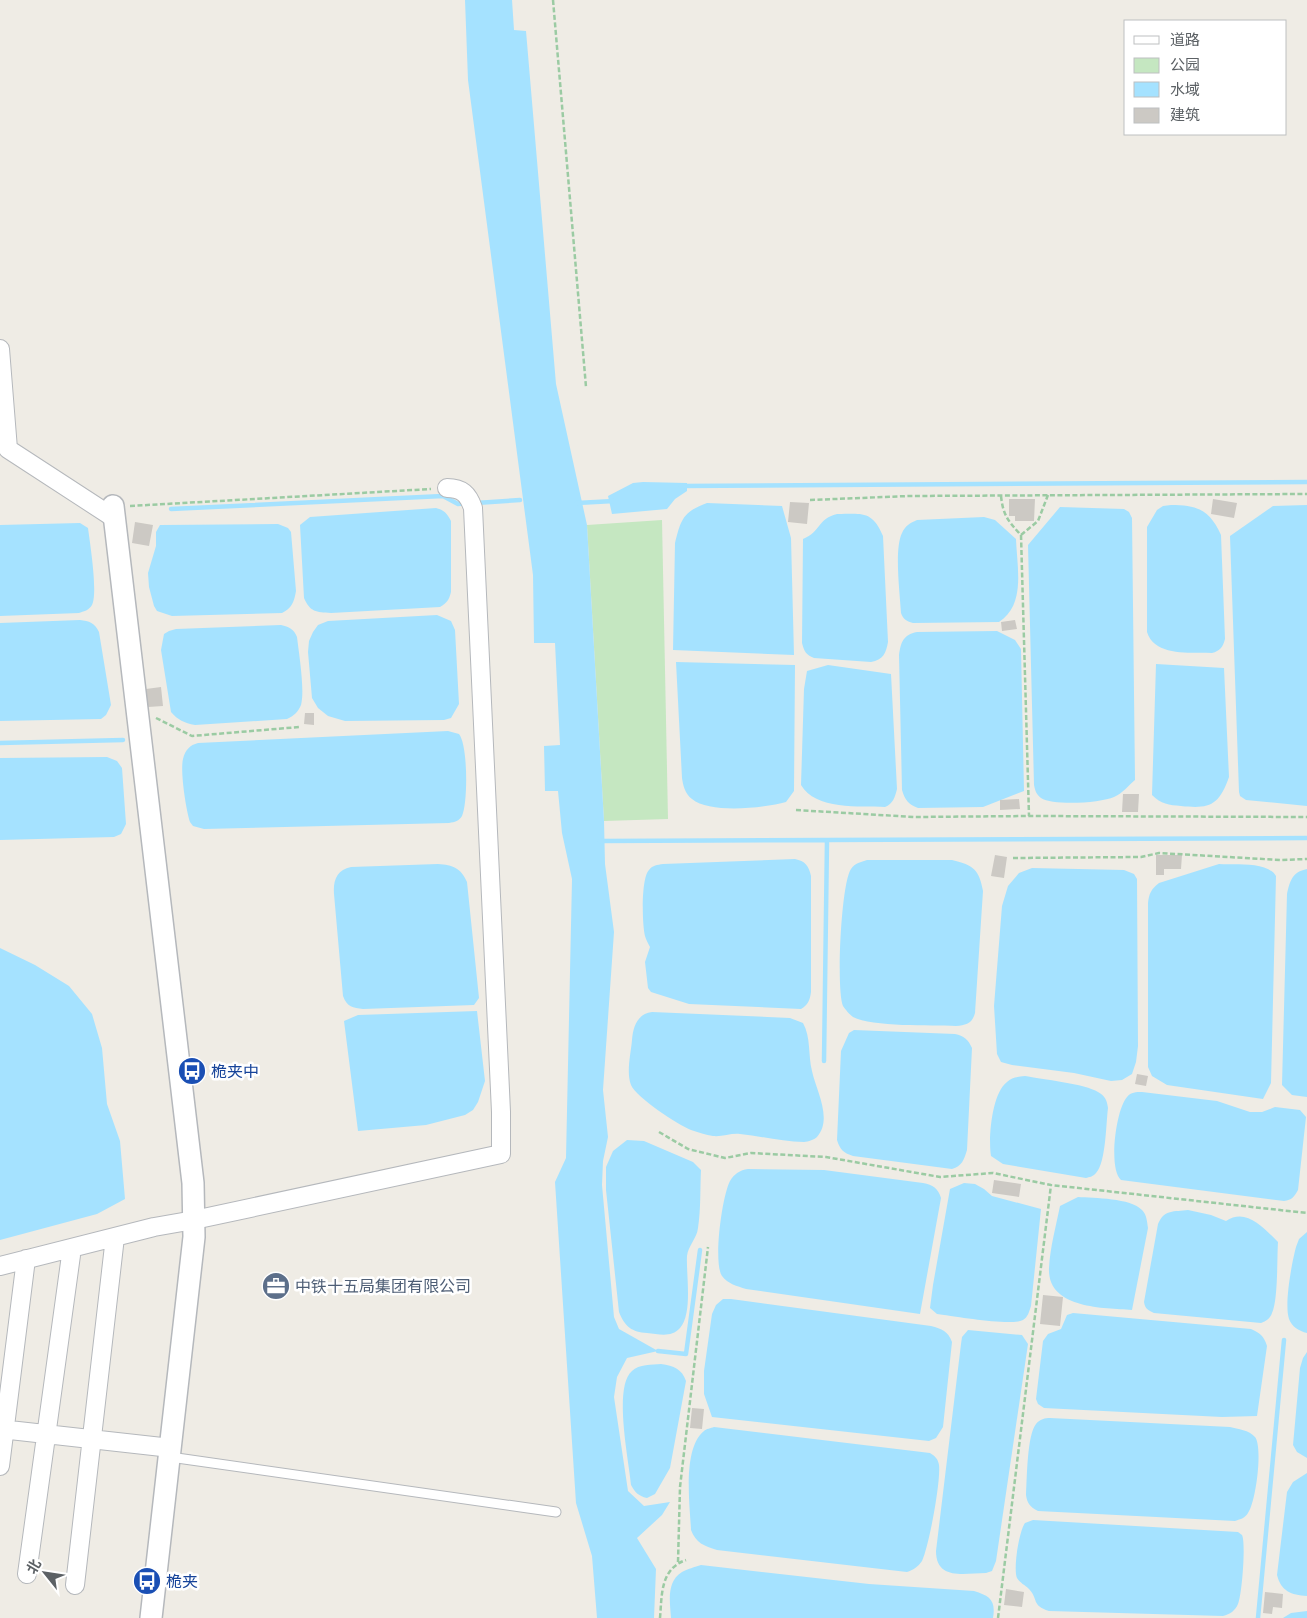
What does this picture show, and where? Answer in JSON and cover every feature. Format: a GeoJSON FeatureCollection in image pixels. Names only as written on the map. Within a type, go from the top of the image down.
{"type":"FeatureCollection","features":[{"type":"Feature","properties":{"kind":"street"},"geometry":{"type":"LineString","coordinates":[[0,349],[8,449],[114,512],[193,1183],[194,1237],[151,1618]]}},
{"type":"Feature","properties":{"kind":"street"},"geometry":{"type":"LineString","coordinates":[[0,1266],[154,1226],[194,1220],[501,1154],[473,508],[470,499],[464,492],[456,488],[447,488]]}},
{"type":"Feature","properties":{"kind":"street"},"geometry":{"type":"LineString","coordinates":[[75,1585],[115,1237]]}},
{"type":"Feature","properties":{"kind":"street"},"geometry":{"type":"LineString","coordinates":[[27,1574],[72,1248]]}},
{"type":"Feature","properties":{"kind":"street"},"geometry":{"type":"LineString","coordinates":[[0,1466],[2,1429],[26,1259]]}},
{"type":"Feature","properties":{"kind":"street"},"geometry":{"type":"LineString","coordinates":[[2,1429],[171,1452]]}},
{"type":"Feature","properties":{"kind":"lane"},"geometry":{"type":"LineString","coordinates":[[171,1452],[556,1512]]}},
{"type":"Feature","properties":{"kind":"path"},"geometry":{"type":"LineString","coordinates":[[553,0],[586,387]]}},
{"type":"Feature","properties":{"kind":"path"},"geometry":{"type":"LineString","coordinates":[[114,512],[447,488]]}},
{"type":"Feature","properties":{"kind":"path"},"geometry":{"type":"LineString","coordinates":[[810,500],[909,496],[1307,494]]}},
{"type":"Feature","properties":{"kind":"path"},"geometry":{"type":"LineString","coordinates":[[1021,535],[1038,521],[1048,495]]}},
{"type":"Feature","properties":{"kind":"path"},"geometry":{"type":"LineString","coordinates":[[1001,496],[1002,508],[1007,519],[1021,535],[1029,816]]}},
{"type":"Feature","properties":{"kind":"path"},"geometry":{"type":"LineString","coordinates":[[137,709],[192,736],[299,727]]}},
{"type":"Feature","properties":{"kind":"path"},"geometry":{"type":"LineString","coordinates":[[796,810],[914,817],[1307,817]]}},
{"type":"Feature","properties":{"kind":"path"},"geometry":{"type":"LineString","coordinates":[[1013,858],[1140,856],[1159,853],[1280,860],[1307,859]]}},
{"type":"Feature","properties":{"kind":"path"},"geometry":{"type":"LineString","coordinates":[[659,1132],[688,1149],[724,1158],[751,1153],[826,1157],[940,1176],[992,1173],[1051,1185],[1307,1213]]}},
{"type":"Feature","properties":{"kind":"path"},"geometry":{"type":"LineString","coordinates":[[998,1618],[1051,1185]]}},
{"type":"Feature","properties":{"kind":"path"},"geometry":{"type":"LineString","coordinates":[[678,1562],[680,1487],[708,1247]]}},
{"type":"Feature","properties":{"kind":"path"},"geometry":{"type":"LineString","coordinates":[[660,1618],[662,1588],[665,1579],[670,1569],[678,1562],[686,1560]]}},
{"type":"Feature","properties":{"kind":"green space"},"geometry":{"type":"Polygon","coordinates":[[[662,520],[668,819],[604,821],[587,525],[662,520]]]}},
{"type":"Feature","properties":{"kind":"water"},"geometry":{"type":"Polygon","coordinates":[[[465,0],[512,0],[514,30],[526,31],[556,384],[587,525],[605,864],[614,932],[603,1090],[608,1137],[603,1161],[602,1185],[614,1317],[619,1329],[658,1351],[627,1358],[617,1377],[614,1397],[628,1491],[644,1506],[670,1502],[662,1515],[637,1538],[656,1569],[654,1618],[597,1618],[592,1556],[576,1503],[555,1182],[566,1158],[572,879],[562,833],[558,791],[545,791],[544,746],[560,745],[555,643],[534,643],[533,575],[468,80],[465,0]]]}},
{"type":"Feature","properties":{"kind":"water"},"geometry":{"type":"Polygon","coordinates":[[[633,483],[687,483],[687,491],[675,499],[667,509],[612,514],[608,496],[633,483]]]}},
{"type":"Feature","properties":{"kind":"water"},"geometry":{"type":"Polygon","coordinates":[[[707,503],[782,506],[791,538],[794,655],[673,650],[675,543],[684,517],[699,506],[707,503]]]}},
{"type":"Feature","properties":{"kind":"water"},"geometry":{"type":"Polygon","coordinates":[[[1307,505],[1307,806],[1246,800],[1240,796],[1239,792],[1230,536],[1273,506],[1307,505]]]}},
{"type":"Feature","properties":{"kind":"water"},"geometry":{"type":"Polygon","coordinates":[[[1163,506],[1188,506],[1202,511],[1212,520],[1221,535],[1225,639],[1221,648],[1212,653],[1174,652],[1157,646],[1147,632],[1147,527],[1157,510],[1163,506]]]}},
{"type":"Feature","properties":{"kind":"water"},"geometry":{"type":"Polygon","coordinates":[[[1060,507],[1124,509],[1129,512],[1132,518],[1135,780],[1117,796],[1088,802],[1066,803],[1047,800],[1038,795],[1034,785],[1028,545],[1060,507]]]}},
{"type":"Feature","properties":{"kind":"water"},"geometry":{"type":"Polygon","coordinates":[[[436,508],[445,512],[451,521],[451,592],[444,604],[440,607],[331,613],[317,612],[311,609],[304,598],[300,525],[310,517],[436,508]]]}},
{"type":"Feature","properties":{"kind":"water"},"geometry":{"type":"Polygon","coordinates":[[[837,514],[865,515],[875,522],[883,536],[888,642],[883,655],[878,660],[871,662],[814,658],[809,656],[802,643],[803,539],[813,533],[826,519],[837,514]]]}},
{"type":"Feature","properties":{"kind":"water"},"geometry":{"type":"Polygon","coordinates":[[[984,517],[995,520],[1016,539],[1017,595],[1008,614],[999,622],[913,623],[905,620],[901,613],[898,550],[905,528],[917,520],[984,517]]]}},
{"type":"Feature","properties":{"kind":"water"},"geometry":{"type":"Polygon","coordinates":[[[80,523],[88,528],[94,590],[94,599],[91,607],[79,613],[0,616],[0,525],[80,523]]]}},
{"type":"Feature","properties":{"kind":"water"},"geometry":{"type":"Polygon","coordinates":[[[278,524],[288,528],[291,532],[296,591],[292,604],[288,609],[282,613],[172,616],[157,611],[149,587],[148,573],[156,546],[156,532],[160,525],[278,524]]]}},
{"type":"Feature","properties":{"kind":"water"},"geometry":{"type":"Polygon","coordinates":[[[437,615],[451,621],[455,630],[459,704],[451,718],[444,720],[345,721],[328,716],[318,708],[312,698],[308,652],[309,641],[318,625],[328,621],[437,615]]]}},
{"type":"Feature","properties":{"kind":"water"},"geometry":{"type":"Polygon","coordinates":[[[80,620],[96,626],[99,632],[111,705],[106,715],[101,719],[0,721],[0,623],[80,620]]]}},
{"type":"Feature","properties":{"kind":"water"},"geometry":{"type":"Polygon","coordinates":[[[281,625],[291,629],[297,637],[302,698],[301,705],[294,715],[287,719],[195,725],[182,721],[171,712],[161,650],[164,634],[176,629],[281,625]]]}},
{"type":"Feature","properties":{"kind":"water"},"geometry":{"type":"Polygon","coordinates":[[[997,631],[1015,640],[1021,649],[1024,791],[983,807],[918,808],[907,801],[902,790],[899,655],[902,643],[906,637],[917,632],[997,631]]]}},
{"type":"Feature","properties":{"kind":"water"},"geometry":{"type":"Polygon","coordinates":[[[676,662],[795,665],[794,791],[786,802],[751,808],[724,808],[700,804],[688,795],[682,778],[676,662]]]}},
{"type":"Feature","properties":{"kind":"water"},"geometry":{"type":"Polygon","coordinates":[[[1156,664],[1224,668],[1229,777],[1221,794],[1212,804],[1191,807],[1169,804],[1162,802],[1152,795],[1156,664]]]}},
{"type":"Feature","properties":{"kind":"water"},"geometry":{"type":"Polygon","coordinates":[[[828,665],[891,674],[897,789],[892,802],[888,806],[851,806],[827,803],[808,793],[801,785],[804,689],[807,671],[828,665]]]}},
{"type":"Feature","properties":{"kind":"water"},"geometry":{"type":"Polygon","coordinates":[[[448,731],[459,734],[462,740],[465,761],[466,787],[464,809],[461,818],[455,822],[204,829],[193,826],[190,822],[182,765],[187,751],[195,744],[448,731]]]}},
{"type":"Feature","properties":{"kind":"water"},"geometry":{"type":"Polygon","coordinates":[[[107,757],[117,761],[122,768],[126,824],[121,834],[114,837],[0,840],[0,758],[107,757]]]}},
{"type":"Feature","properties":{"kind":"water"},"geometry":{"type":"Polygon","coordinates":[[[795,859],[806,864],[811,876],[811,992],[805,1006],[801,1009],[689,1004],[651,992],[648,988],[645,962],[650,947],[645,936],[643,922],[643,891],[646,875],[651,868],[663,864],[795,859]]]}},
{"type":"Feature","properties":{"kind":"water"},"geometry":{"type":"Polygon","coordinates":[[[867,860],[952,860],[970,866],[977,873],[983,891],[975,1013],[972,1020],[968,1023],[956,1026],[903,1025],[874,1022],[853,1017],[843,1006],[840,959],[842,914],[847,878],[851,869],[856,864],[867,860]]]}},
{"type":"Feature","properties":{"kind":"water"},"geometry":{"type":"Polygon","coordinates":[[[438,864],[456,868],[462,873],[467,882],[479,998],[474,1005],[363,1009],[346,1003],[343,996],[334,894],[334,884],[337,876],[346,868],[351,867],[438,864]]]}},
{"type":"Feature","properties":{"kind":"water"},"geometry":{"type":"Polygon","coordinates":[[[1219,864],[1258,866],[1272,871],[1276,876],[1271,1083],[1263,1099],[1167,1085],[1152,1076],[1148,1067],[1148,903],[1150,894],[1159,883],[1219,864]]]}},
{"type":"Feature","properties":{"kind":"water"},"geometry":{"type":"Polygon","coordinates":[[[1032,868],[1124,870],[1134,874],[1137,879],[1138,1046],[1132,1074],[1122,1080],[1111,1081],[1074,1073],[1012,1065],[1001,1062],[997,1054],[994,1006],[1002,906],[1008,886],[1019,873],[1032,868]]]}},
{"type":"Feature","properties":{"kind":"water"},"geometry":{"type":"Polygon","coordinates":[[[1307,869],[1307,1097],[1292,1095],[1282,1085],[1287,894],[1292,878],[1298,872],[1307,869]]]}},
{"type":"Feature","properties":{"kind":"water"},"geometry":{"type":"Polygon","coordinates":[[[0,948],[35,965],[69,986],[92,1014],[102,1048],[107,1104],[120,1141],[125,1199],[97,1214],[0,1240],[0,948]]]}},
{"type":"Feature","properties":{"kind":"water"},"geometry":{"type":"Polygon","coordinates":[[[477,1011],[485,1081],[478,1102],[473,1110],[465,1115],[426,1125],[358,1131],[344,1021],[358,1015],[477,1011]]]}},
{"type":"Feature","properties":{"kind":"water"},"geometry":{"type":"Polygon","coordinates":[[[652,1012],[790,1018],[803,1023],[806,1028],[812,1071],[824,1113],[822,1130],[817,1137],[804,1142],[740,1134],[710,1136],[685,1127],[649,1103],[631,1085],[629,1068],[635,1026],[639,1018],[652,1012]]]}},
{"type":"Feature","properties":{"kind":"water"},"geometry":{"type":"Polygon","coordinates":[[[854,1030],[955,1034],[969,1042],[972,1048],[967,1150],[964,1160],[958,1166],[952,1169],[853,1156],[841,1149],[837,1140],[841,1051],[849,1033],[854,1030]]]}},
{"type":"Feature","properties":{"kind":"water"},"geometry":{"type":"Polygon","coordinates":[[[1025,1076],[1092,1089],[1105,1098],[1108,1108],[1104,1152],[1099,1168],[1094,1175],[1086,1178],[1003,1164],[991,1156],[992,1116],[998,1096],[1009,1080],[1025,1076]]]}},
{"type":"Feature","properties":{"kind":"water"},"geometry":{"type":"Polygon","coordinates":[[[1142,1092],[1217,1101],[1250,1112],[1262,1112],[1275,1107],[1300,1110],[1306,1117],[1298,1190],[1295,1195],[1291,1199],[1284,1201],[1121,1180],[1117,1174],[1114,1152],[1120,1113],[1129,1095],[1142,1092]]]}},
{"type":"Feature","properties":{"kind":"water"},"geometry":{"type":"Polygon","coordinates":[[[627,1140],[644,1141],[693,1162],[701,1170],[698,1228],[687,1256],[688,1304],[684,1321],[680,1328],[669,1334],[633,1330],[627,1325],[619,1312],[606,1190],[606,1167],[613,1151],[627,1140]]]}},
{"type":"Feature","properties":{"kind":"water"},"geometry":{"type":"Polygon","coordinates":[[[748,1169],[824,1170],[923,1183],[935,1188],[941,1198],[920,1314],[746,1289],[727,1281],[719,1269],[718,1258],[724,1200],[730,1181],[735,1174],[748,1169]]]}},
{"type":"Feature","properties":{"kind":"water"},"geometry":{"type":"Polygon","coordinates":[[[964,1183],[975,1184],[992,1196],[1041,1209],[1031,1306],[1023,1320],[1017,1322],[997,1322],[973,1319],[937,1314],[930,1308],[950,1189],[964,1183]]]}},
{"type":"Feature","properties":{"kind":"water"},"geometry":{"type":"Polygon","coordinates":[[[1078,1197],[1102,1198],[1130,1203],[1137,1206],[1145,1214],[1148,1228],[1132,1310],[1079,1304],[1057,1292],[1051,1281],[1049,1268],[1060,1206],[1078,1197]]]}},
{"type":"Feature","properties":{"kind":"water"},"geometry":{"type":"Polygon","coordinates":[[[1188,1210],[1211,1215],[1226,1221],[1233,1217],[1241,1216],[1248,1218],[1261,1226],[1278,1242],[1274,1307],[1268,1320],[1261,1323],[1154,1313],[1146,1308],[1144,1302],[1160,1219],[1174,1211],[1188,1210]]]}},
{"type":"Feature","properties":{"kind":"water"},"geometry":{"type":"Polygon","coordinates":[[[1307,1232],[1307,1333],[1296,1328],[1290,1322],[1287,1304],[1296,1247],[1299,1239],[1307,1232]]]}},
{"type":"Feature","properties":{"kind":"water"},"geometry":{"type":"Polygon","coordinates":[[[723,1299],[931,1326],[944,1331],[949,1335],[952,1342],[943,1427],[936,1438],[929,1441],[712,1417],[704,1394],[704,1371],[712,1314],[716,1305],[723,1299]]]}},
{"type":"Feature","properties":{"kind":"water"},"geometry":{"type":"Polygon","coordinates":[[[1073,1313],[1251,1329],[1257,1332],[1263,1337],[1267,1346],[1257,1416],[1222,1417],[1044,1408],[1038,1404],[1036,1399],[1043,1341],[1048,1334],[1061,1329],[1067,1315],[1073,1313]]]}},
{"type":"Feature","properties":{"kind":"water"},"geometry":{"type":"Polygon","coordinates":[[[968,1330],[1022,1335],[1028,1344],[996,1561],[992,1571],[961,1574],[946,1571],[941,1567],[937,1561],[936,1551],[962,1337],[968,1330]]]}},
{"type":"Feature","properties":{"kind":"water"},"geometry":{"type":"Polygon","coordinates":[[[1307,1352],[1307,1458],[1297,1452],[1293,1445],[1300,1368],[1307,1352]]]}},
{"type":"Feature","properties":{"kind":"water"},"geometry":{"type":"Polygon","coordinates":[[[661,1364],[677,1369],[686,1381],[670,1468],[655,1494],[647,1498],[637,1493],[631,1485],[624,1425],[624,1392],[626,1380],[632,1371],[646,1365],[661,1364]]]}},
{"type":"Feature","properties":{"kind":"water"},"geometry":{"type":"Polygon","coordinates":[[[1043,1419],[1230,1427],[1247,1431],[1255,1437],[1258,1452],[1257,1475],[1251,1507],[1246,1516],[1235,1521],[1038,1511],[1029,1504],[1026,1495],[1029,1447],[1036,1424],[1043,1419]]]}},
{"type":"Feature","properties":{"kind":"water"},"geometry":{"type":"Polygon","coordinates":[[[714,1427],[932,1454],[937,1459],[939,1465],[938,1485],[931,1528],[922,1561],[915,1568],[907,1572],[717,1550],[701,1543],[695,1538],[691,1530],[690,1464],[697,1439],[705,1430],[714,1427]]]}},
{"type":"Feature","properties":{"kind":"water"},"geometry":{"type":"Polygon","coordinates":[[[1307,1473],[1307,1596],[1296,1595],[1288,1591],[1281,1585],[1277,1575],[1287,1492],[1293,1482],[1307,1473]]]}},
{"type":"Feature","properties":{"kind":"water"},"geometry":{"type":"Polygon","coordinates":[[[1033,1520],[1238,1532],[1242,1535],[1244,1558],[1238,1604],[1232,1612],[1223,1616],[1049,1611],[1043,1609],[1037,1604],[1029,1589],[1018,1580],[1016,1573],[1016,1559],[1023,1527],[1025,1523],[1033,1520]]]}},
{"type":"Feature","properties":{"kind":"water"},"geometry":{"type":"Polygon","coordinates":[[[701,1565],[869,1584],[974,1591],[991,1600],[994,1607],[993,1618],[671,1618],[670,1593],[673,1581],[682,1572],[701,1565]]]}},
{"type":"Feature","properties":{"kind":"water"},"geometry":{"type":"Polygon","coordinates":[[[1307,1611],[1307,1618],[1283,1618],[1291,1613],[1307,1611]]]}},
{"type":"Feature","properties":{"kind":"building"},"geometry":{"type":"Polygon","coordinates":[[[1009,499],[1035,499],[1034,521],[1015,521],[1015,516],[1009,516],[1009,499]]]}},
{"type":"Feature","properties":{"kind":"building"},"geometry":{"type":"Polygon","coordinates":[[[1213,499],[1237,503],[1234,518],[1211,514],[1213,499]]]}},
{"type":"Feature","properties":{"kind":"building"},"geometry":{"type":"Polygon","coordinates":[[[790,502],[809,503],[807,524],[788,522],[790,502]]]}},
{"type":"Feature","properties":{"kind":"building"},"geometry":{"type":"Polygon","coordinates":[[[135,522],[153,525],[149,546],[132,543],[135,522]]]}},
{"type":"Feature","properties":{"kind":"building"},"geometry":{"type":"Polygon","coordinates":[[[1015,620],[1017,629],[1002,631],[1001,622],[1015,620]]]}},
{"type":"Feature","properties":{"kind":"building"},"geometry":{"type":"Polygon","coordinates":[[[161,687],[163,706],[148,707],[146,689],[161,687]]]}},
{"type":"Feature","properties":{"kind":"building"},"geometry":{"type":"Polygon","coordinates":[[[305,713],[314,713],[314,725],[304,724],[305,713]]]}},
{"type":"Feature","properties":{"kind":"building"},"geometry":{"type":"Polygon","coordinates":[[[1123,794],[1139,794],[1138,812],[1122,812],[1123,794]]]}},
{"type":"Feature","properties":{"kind":"building"},"geometry":{"type":"Polygon","coordinates":[[[1019,799],[1020,809],[1000,810],[1000,800],[1019,799]]]}},
{"type":"Feature","properties":{"kind":"building"},"geometry":{"type":"Polygon","coordinates":[[[995,855],[1007,857],[1004,878],[991,876],[995,855]]]}},
{"type":"Feature","properties":{"kind":"building"},"geometry":{"type":"Polygon","coordinates":[[[1156,855],[1182,855],[1181,869],[1164,869],[1164,875],[1156,875],[1156,855]]]}},
{"type":"Feature","properties":{"kind":"building"},"geometry":{"type":"Polygon","coordinates":[[[1137,1074],[1148,1076],[1146,1086],[1135,1084],[1137,1074]]]}},
{"type":"Feature","properties":{"kind":"building"},"geometry":{"type":"Polygon","coordinates":[[[994,1180],[1021,1184],[1019,1197],[992,1193],[994,1180]]]}},
{"type":"Feature","properties":{"kind":"building"},"geometry":{"type":"Polygon","coordinates":[[[1043,1295],[1063,1297],[1060,1326],[1040,1324],[1043,1295]]]}},
{"type":"Feature","properties":{"kind":"building"},"geometry":{"type":"Polygon","coordinates":[[[692,1408],[704,1409],[702,1429],[690,1428],[692,1408]]]}},
{"type":"Feature","properties":{"kind":"building"},"geometry":{"type":"Polygon","coordinates":[[[1006,1589],[1024,1592],[1022,1607],[1004,1605],[1006,1589]]]}},
{"type":"Feature","properties":{"kind":"building"},"geometry":{"type":"Polygon","coordinates":[[[1265,1592],[1283,1594],[1282,1608],[1273,1607],[1272,1614],[1263,1613],[1265,1592]]]}},
{"type":"Feature","properties":{"kind":"waterway"},"geometry":{"type":"LineString","coordinates":[[681,486],[1307,482]]}},
{"type":"Feature","properties":{"kind":"waterway"},"geometry":{"type":"LineString","coordinates":[[171,509],[443,496],[458,504],[466,503]]}},
{"type":"Feature","properties":{"kind":"waterway"},"geometry":{"type":"LineString","coordinates":[[476,503],[520,500]]}},
{"type":"Feature","properties":{"kind":"waterway"},"geometry":{"type":"LineString","coordinates":[[577,503],[614,501]]}},
{"type":"Feature","properties":{"kind":"waterway"},"geometry":{"type":"LineString","coordinates":[[0,743],[123,740]]}},
{"type":"Feature","properties":{"kind":"waterway"},"geometry":{"type":"LineString","coordinates":[[600,841],[1307,838]]}},
{"type":"Feature","properties":{"kind":"waterway"},"geometry":{"type":"LineString","coordinates":[[824,1061],[827,840]]}},
{"type":"Feature","properties":{"kind":"waterway"},"geometry":{"type":"LineString","coordinates":[[658,1351],[686,1354],[700,1250]]}},
{"type":"Feature","properties":{"kind":"waterway"},"geometry":{"type":"LineString","coordinates":[[1258,1618],[1284,1340]]}},
{"type":"Feature","properties":{"kind":"place","name":"桅夹中"},"geometry":{"type":"Point","coordinates":[192,1071]}},
{"type":"Feature","properties":{"kind":"place","name":"中铁十五局集团有限公司"},"geometry":{"type":"Point","coordinates":[276,1286]}},
{"type":"Feature","properties":{"kind":"place","name":"桅夹"},"geometry":{"type":"Point","coordinates":[147,1581]}}]}
